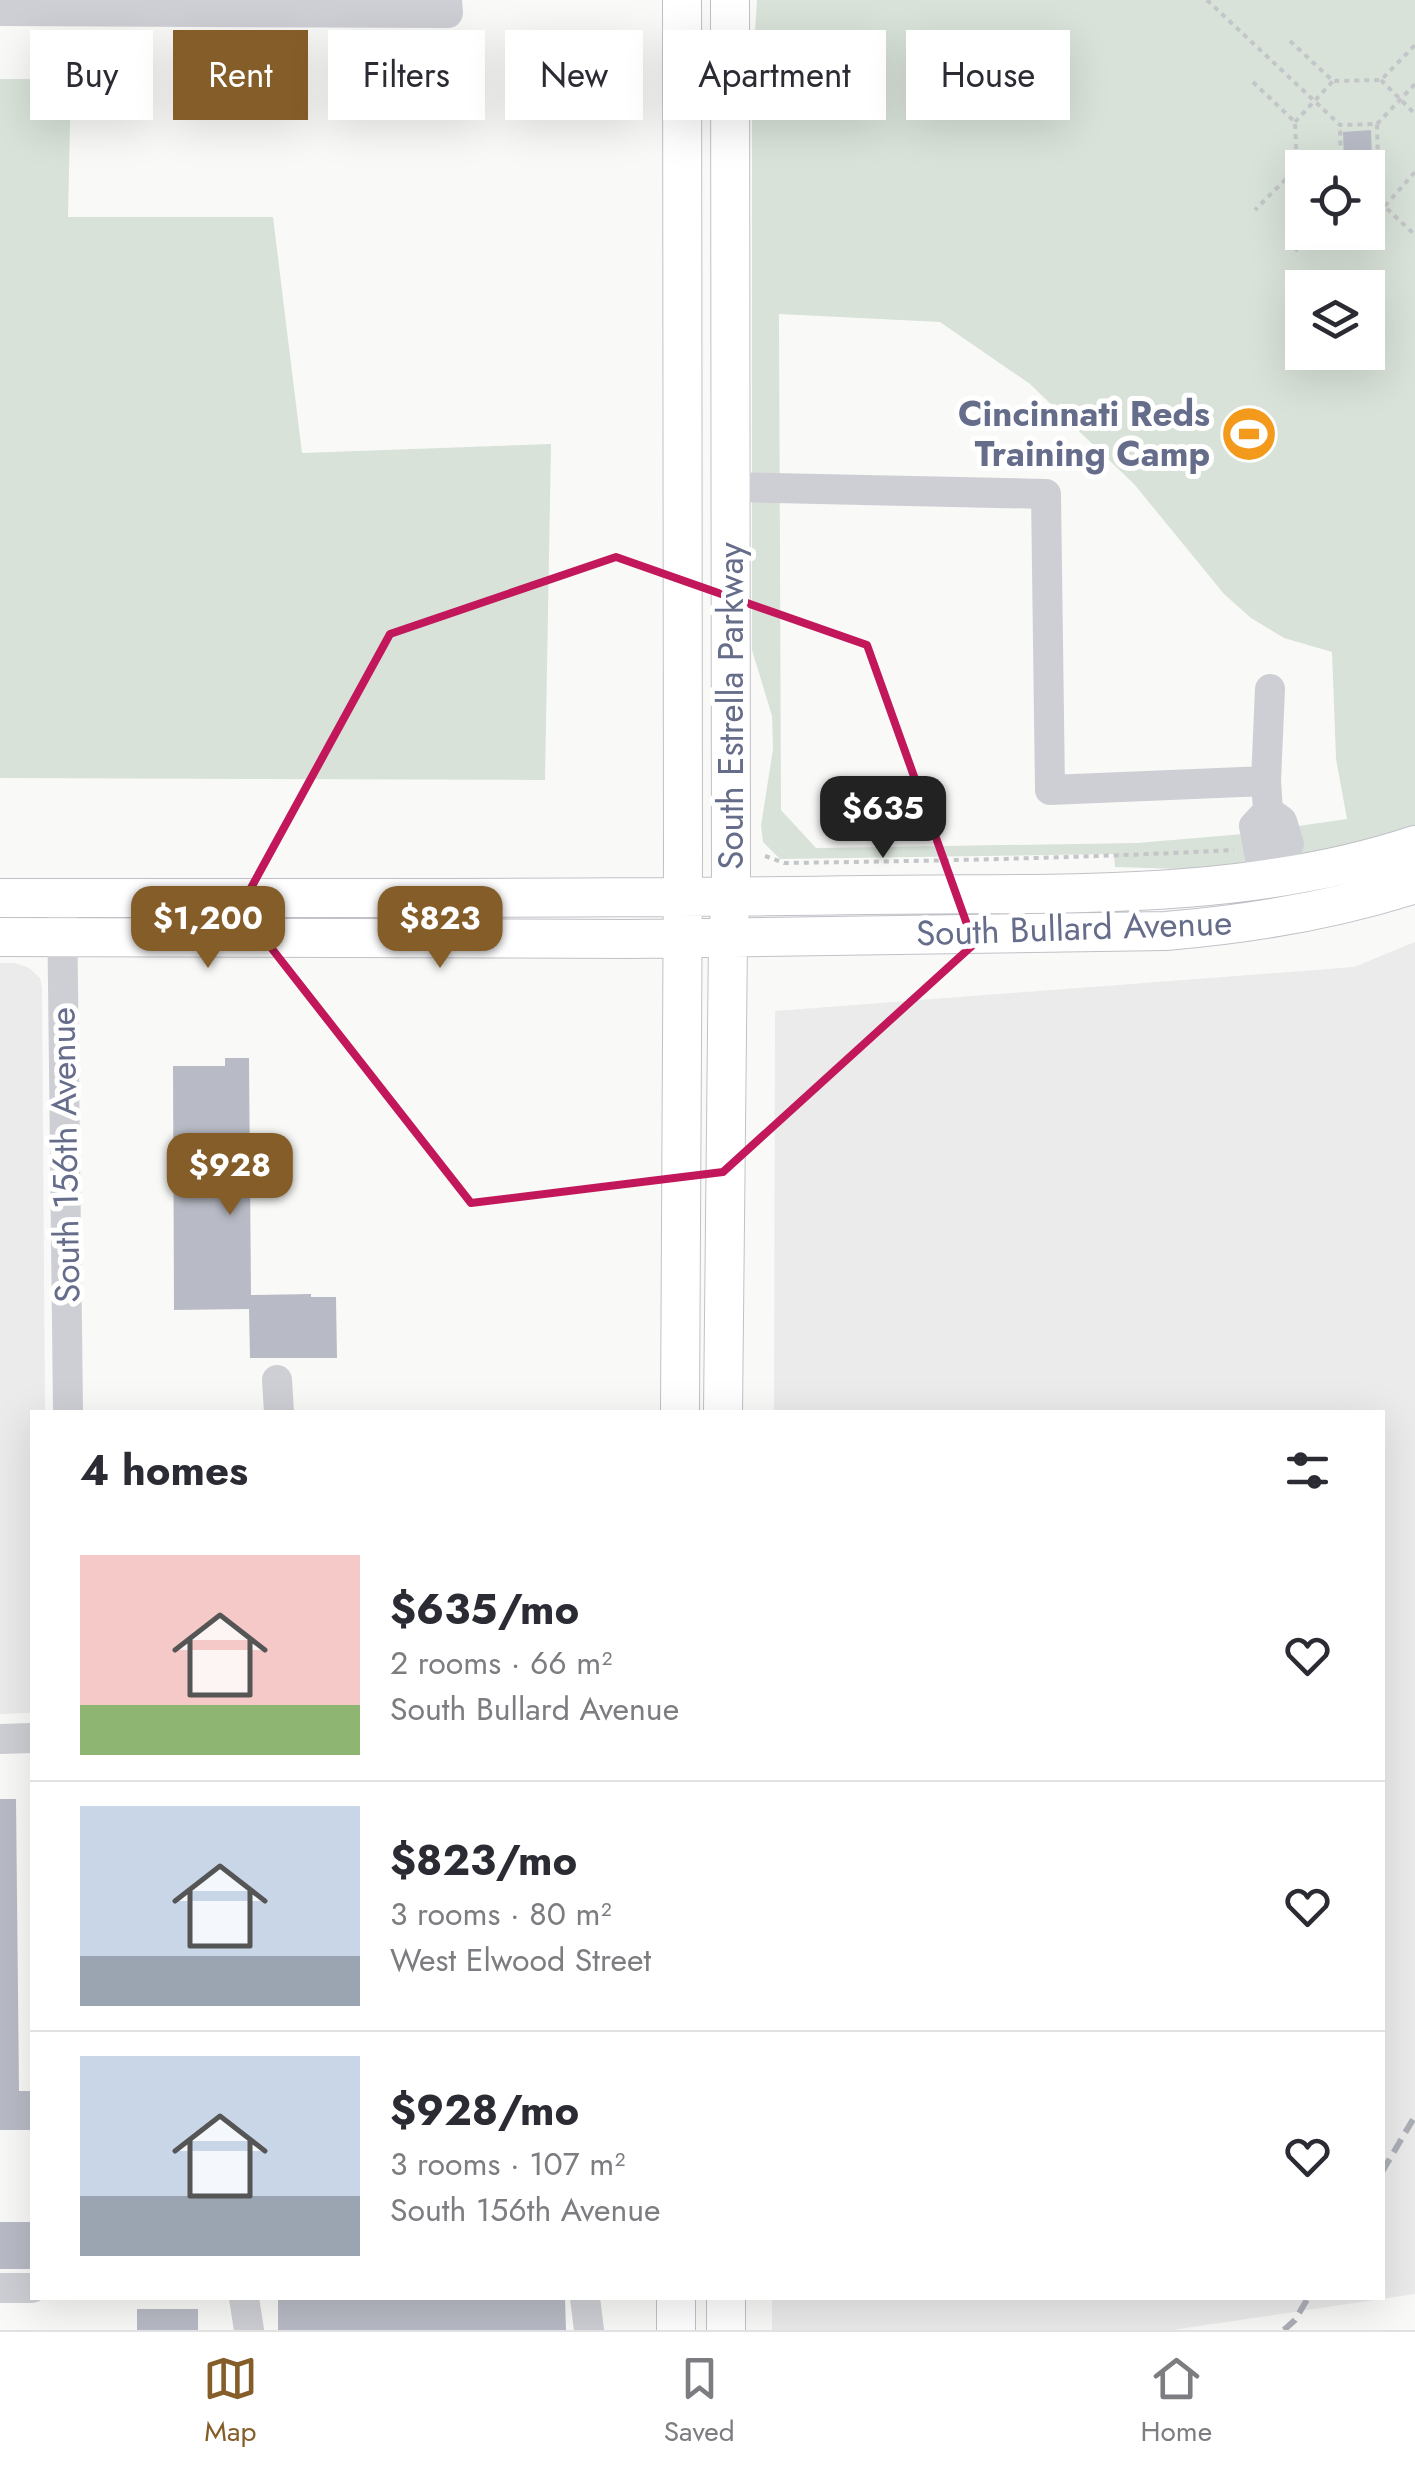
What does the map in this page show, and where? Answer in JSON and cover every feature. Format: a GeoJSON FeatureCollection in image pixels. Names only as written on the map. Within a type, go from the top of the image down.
{"type":"FeatureCollection","features":[{"type":"Feature","properties":{"kind":"main road","name":"South Estrella Parkway"},"geometry":{"type":"LineString","coordinates":[[680,1410],[682,0]]}},
{"type":"Feature","properties":{"kind":"main road","name":"South Estrella Parkway"},"geometry":{"type":"LineString","coordinates":[[724,1410],[731,896],[730,0]]}},
{"type":"Feature","properties":{"kind":"main road","name":"South Bullard Avenue"},"geometry":{"type":"LineString","coordinates":[[0,898],[731,896],[1145,890],[1193,888],[1272,862],[1350,864],[1415,845]]}},
{"type":"Feature","properties":{"kind":"main road","name":"South Bullard Avenue"},"geometry":{"type":"LineString","coordinates":[[0,937],[728,938],[1166,931],[1317,911],[1415,884]]}},
{"type":"Feature","properties":{"kind":"main road"},"geometry":{"type":"LineString","coordinates":[[676,2300],[676,2330]]}},
{"type":"Feature","properties":{"kind":"main road"},"geometry":{"type":"LineString","coordinates":[[726,2300],[726,2330]]}},
{"type":"Feature","properties":{"kind":"street"},"geometry":{"type":"LineString","coordinates":[[0,11],[171,6],[447,6]]}},
{"type":"Feature","properties":{"kind":"street"},"geometry":{"type":"LineString","coordinates":[[731,487],[1046,494],[1050,790],[1267,796]]}},
{"type":"Feature","properties":{"kind":"street"},"geometry":{"type":"LineString","coordinates":[[1270,689],[1267,796],[1254,826],[1272,862]]}},
{"type":"Feature","properties":{"kind":"street","name":"South 156th Avenue"},"geometry":{"type":"LineString","coordinates":[[62,898],[68,1410]]}},
{"type":"Feature","properties":{"kind":"street"},"geometry":{"type":"LineString","coordinates":[[277,1380],[278,1410]]}},
{"type":"Feature","properties":{"kind":"street"},"geometry":{"type":"LineString","coordinates":[[0,1739],[30,1738]]}},
{"type":"Feature","properties":{"kind":"street"},"geometry":{"type":"LineString","coordinates":[[0,2288],[30,2288]]}},
{"type":"Feature","properties":{"kind":"street"},"geometry":{"type":"LineString","coordinates":[[244,2300],[250,2330]]}},
{"type":"Feature","properties":{"kind":"street"},"geometry":{"type":"LineString","coordinates":[[585,2300],[590,2330]]}},
{"type":"Feature","properties":{"kind":"path"},"geometry":{"type":"LineString","coordinates":[[1207,0],[1340,125],[1377,124]]}},
{"type":"Feature","properties":{"kind":"path"},"geometry":{"type":"LineString","coordinates":[[1290,41],[1333,81],[1381,80],[1415,45]]}},
{"type":"Feature","properties":{"kind":"path"},"geometry":{"type":"LineString","coordinates":[[1381,80],[1415,114]]}},
{"type":"Feature","properties":{"kind":"path"},"geometry":{"type":"LineString","coordinates":[[1295,122],[1333,81]]}},
{"type":"Feature","properties":{"kind":"path"},"geometry":{"type":"LineString","coordinates":[[1253,82],[1295,122],[1296,150]]}},
{"type":"Feature","properties":{"kind":"path"},"geometry":{"type":"LineString","coordinates":[[1378,150],[1377,124],[1415,84]]}},
{"type":"Feature","properties":{"kind":"path"},"geometry":{"type":"LineString","coordinates":[[1340,125],[1341,150]]}},
{"type":"Feature","properties":{"kind":"path"},"geometry":{"type":"LineString","coordinates":[[1385,205],[1415,172]]}},
{"type":"Feature","properties":{"kind":"path"},"geometry":{"type":"LineString","coordinates":[[1255,210],[1285,180]]}},
{"type":"Feature","properties":{"kind":"path"},"geometry":{"type":"LineString","coordinates":[[1385,207],[1415,235]]}},
{"type":"Feature","properties":{"kind":"path"},"geometry":{"type":"LineString","coordinates":[[765,856],[784,863],[1119,857],[1272,862]]}},
{"type":"Feature","properties":{"kind":"highlighted area"},"geometry":{"type":"Polygon","coordinates":[[[616,557],[867,645],[974,944],[723,1172],[471,1203],[240,908],[390,634],[616,557]]]}},
{"type":"Feature","properties":{"kind":"shaded area","name":"Cincinnati Reds Training Camp"},"geometry":{"type":"Polygon","coordinates":[[[757,0],[1415,0],[1415,827],[1302,856],[1210,870],[1115,867],[1114,854],[780,859],[763,842],[761,826],[773,749],[772,716],[752,650],[752,120],[886,120],[886,30],[755,30],[757,0]],[[779,314],[781,810],[816,848],[1137,843],[1243,834],[1347,819],[1336,759],[1332,652],[1284,638],[1251,618],[1224,594],[1134,484],[1030,384],[940,322],[779,314]]]}},
{"type":"Feature","properties":{"kind":"shaded area"},"geometry":{"type":"Polygon","coordinates":[[[0,79],[30,79],[30,120],[70,120],[68,217],[273,217],[302,453],[551,444],[545,780],[0,778],[0,79]]]}},
{"type":"Feature","properties":{"kind":"shaded area"},"geometry":{"type":"Polygon","coordinates":[[[1415,942],[1415,2294],[1385,2298],[1385,1410],[774,1410],[775,1011],[1354,967],[1415,942]]]}},
{"type":"Feature","properties":{"kind":"shaded area"},"geometry":{"type":"Polygon","coordinates":[[[0,963],[15,963],[40,978],[42,988],[45,1410],[30,1410],[30,1713],[0,1714],[0,963]]]}},
{"type":"Feature","properties":{"kind":"shaded area"},"geometry":{"type":"Polygon","coordinates":[[[772,2300],[1374,2300],[1172,2330],[772,2330],[772,2300]]]}},
{"type":"Feature","properties":{"kind":"building"},"geometry":{"type":"Polygon","coordinates":[[[1371,130],[1372,150],[1344,150],[1343,132],[1371,130]]]}},
{"type":"Feature","properties":{"kind":"building"},"geometry":{"type":"Polygon","coordinates":[[[225,1058],[249,1058],[251,1295],[336,1297],[337,1358],[250,1358],[249,1309],[174,1310],[173,1066],[225,1066],[225,1058]]]}},
{"type":"Feature","properties":{"kind":"building"},"geometry":{"type":"Polygon","coordinates":[[[0,1799],[16,1799],[19,2091],[30,2091],[30,2130],[0,2130],[0,1799]]]}},
{"type":"Feature","properties":{"kind":"building"},"geometry":{"type":"Polygon","coordinates":[[[0,2222],[30,2222],[30,2269],[0,2269],[0,2222]]]}},
{"type":"Feature","properties":{"kind":"building"},"geometry":{"type":"Polygon","coordinates":[[[278,2300],[565,2300],[566,2330],[278,2330],[278,2300]]]}},
{"type":"Feature","properties":{"kind":"building"},"geometry":{"type":"Polygon","coordinates":[[[137,2309],[198,2309],[198,2330],[137,2330],[137,2309]]]}},
{"type":"Feature","properties":{"kind":"railway"},"geometry":{"type":"LineString","coordinates":[[1385,2167],[1415,2116]]}},
{"type":"Feature","properties":{"kind":"railway"},"geometry":{"type":"LineString","coordinates":[[1284,2330],[1307,2300]]}},
{"type":"Feature","properties":{"kind":"place","name":"Cincinnati Reds Training Camp"},"geometry":{"type":"Point","coordinates":[1249,434]}}]}
